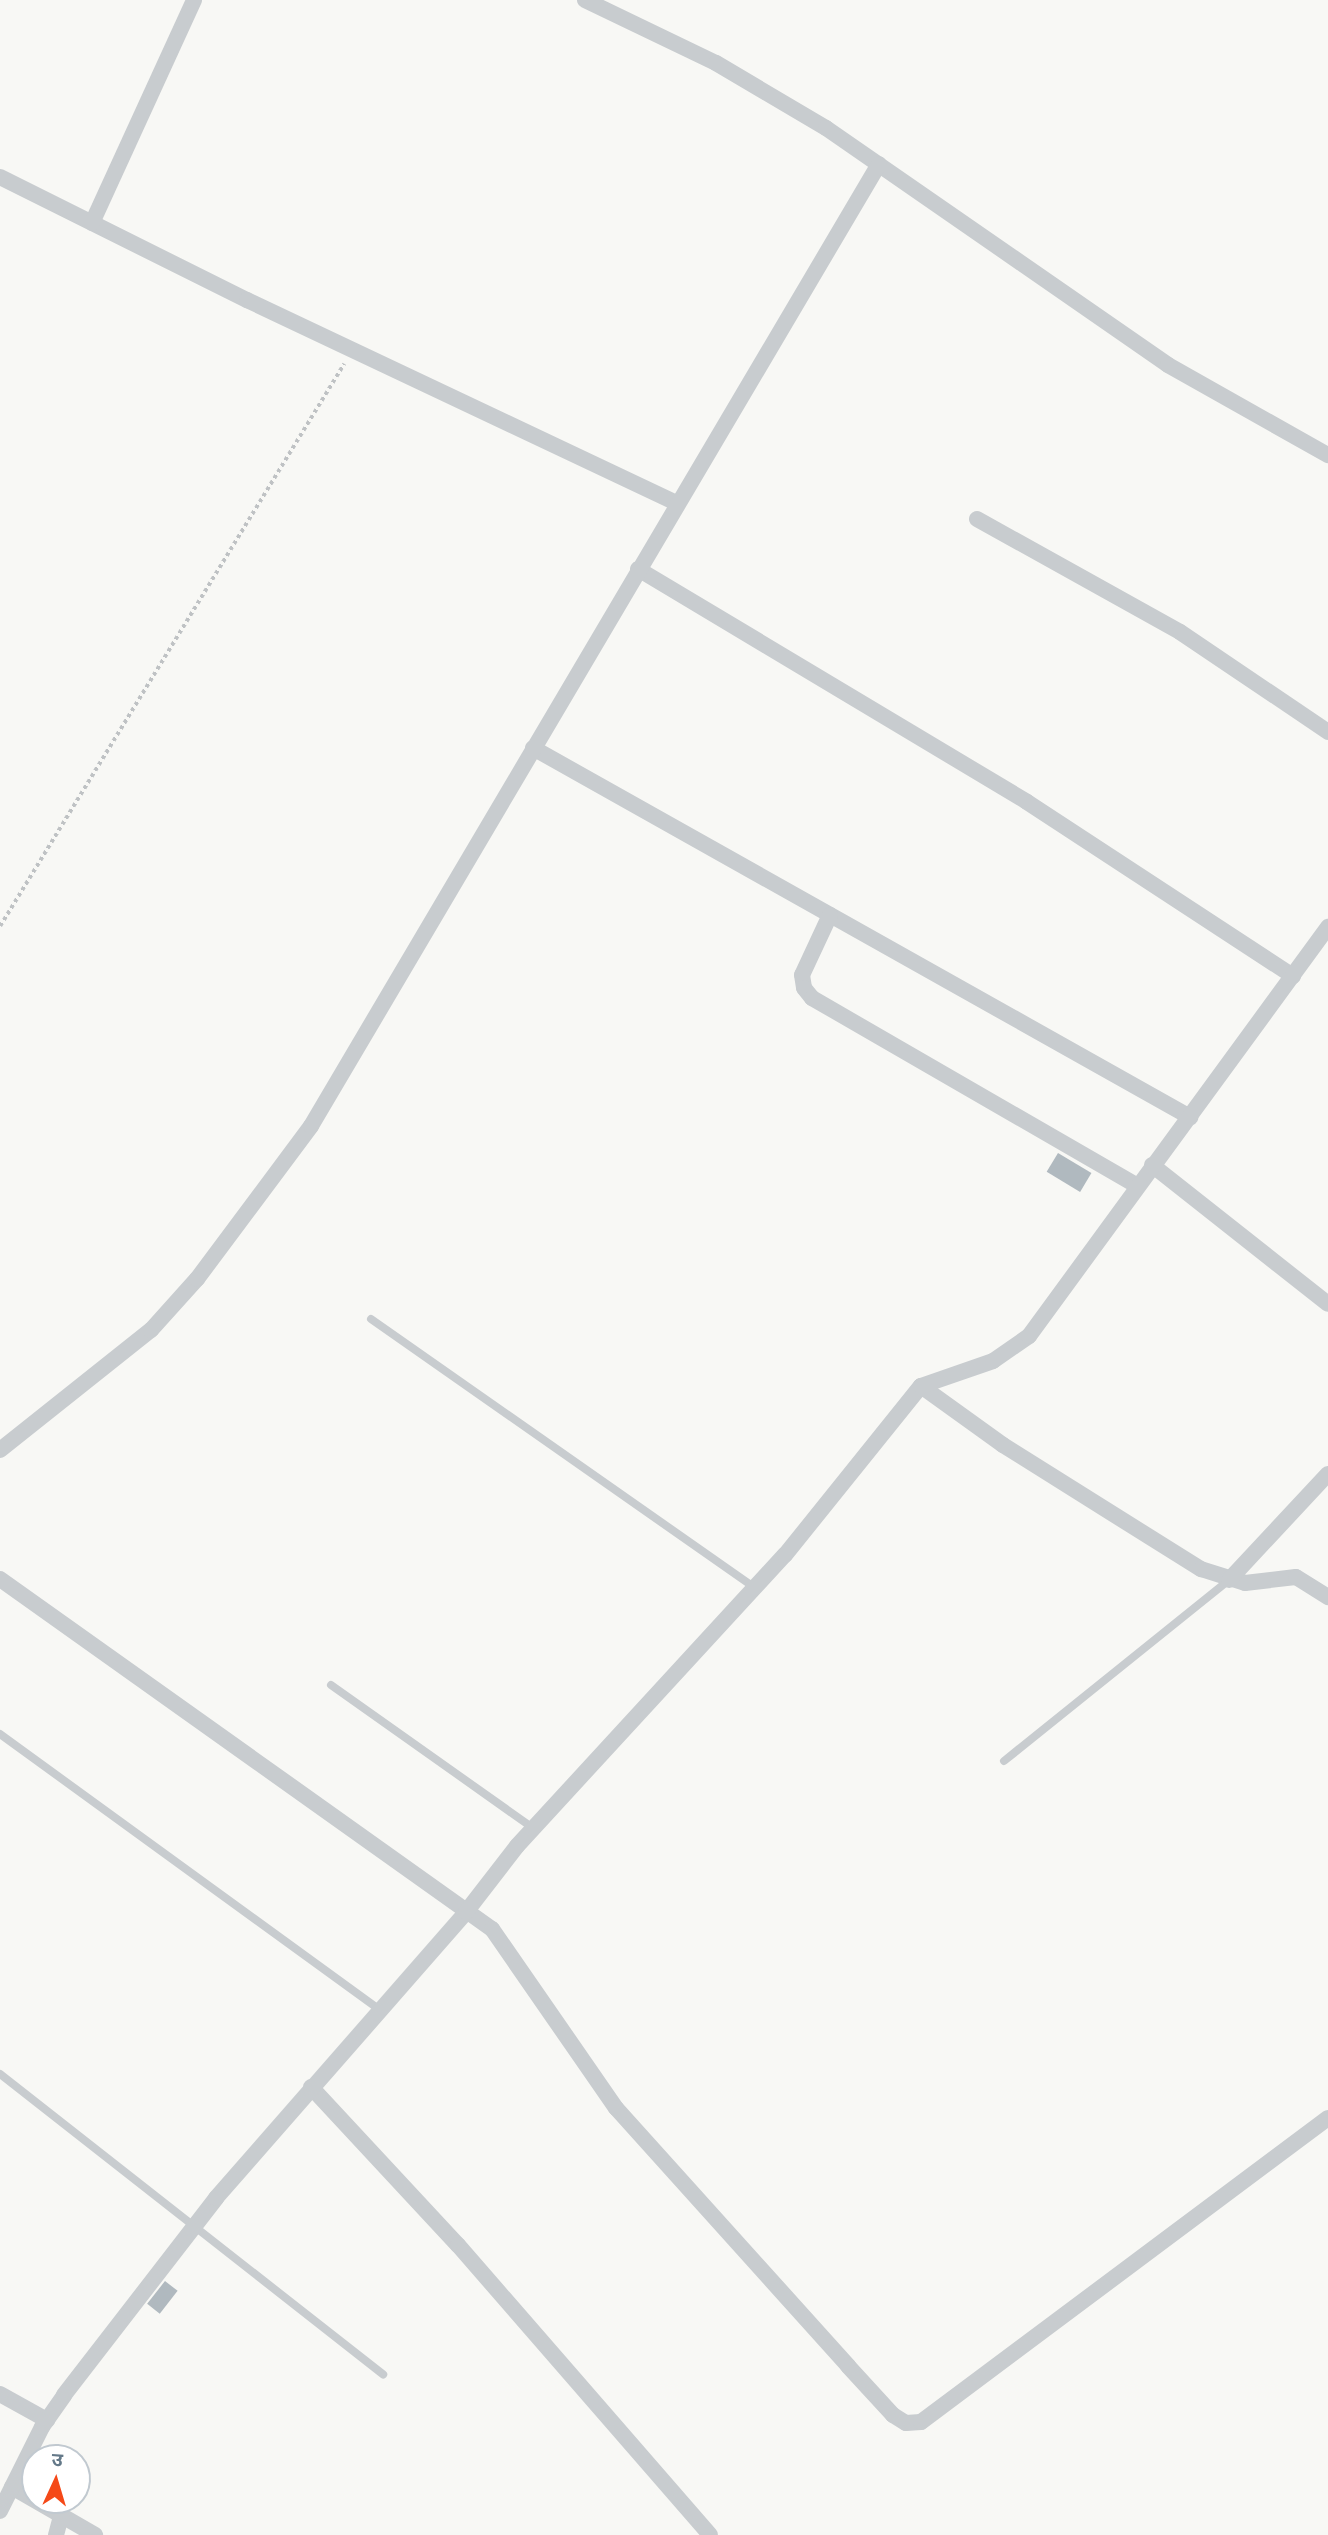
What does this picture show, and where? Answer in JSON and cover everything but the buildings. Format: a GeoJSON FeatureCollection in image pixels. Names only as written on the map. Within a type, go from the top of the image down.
{"type":"FeatureCollection","features":[{"type":"Feature","properties":{"kind":"street"},"geometry":{"type":"LineString","coordinates":[[92,223],[194,0]]}},
{"type":"Feature","properties":{"kind":"street"},"geometry":{"type":"LineString","coordinates":[[585,0],[716,63],[879,164],[1168,365],[1328,455]]}},
{"type":"Feature","properties":{"kind":"street"},"geometry":{"type":"LineString","coordinates":[[0,1450],[151,1330],[197,1279],[311,1126],[879,164]]}},
{"type":"Feature","properties":{"kind":"street"},"geometry":{"type":"LineString","coordinates":[[0,177],[352,349],[677,503]]}},
{"type":"Feature","properties":{"kind":"street"},"geometry":{"type":"LineString","coordinates":[[977,519],[1180,632],[1328,732]]}},
{"type":"Feature","properties":{"kind":"street"},"geometry":{"type":"LineString","coordinates":[[638,569],[1027,802],[1293,976]]}},
{"type":"Feature","properties":{"kind":"street"},"geometry":{"type":"LineString","coordinates":[[533,748],[1189,1117]]}},
{"type":"Feature","properties":{"kind":"street"},"geometry":{"type":"LineString","coordinates":[[830,915],[802,975],[812,998],[1136,1185]]}},
{"type":"Feature","properties":{"kind":"street"},"geometry":{"type":"LineString","coordinates":[[0,2511],[47,2420],[197,2224],[311,2087],[467,1912],[533,1828],[755,1588],[921,1386],[993,1361],[1030,1336],[1136,1185],[1328,927]]}},
{"type":"Feature","properties":{"kind":"street"},"geometry":{"type":"LineString","coordinates":[[1152,1165],[1328,1304]]}},
{"type":"Feature","properties":{"kind":"street"},"geometry":{"type":"LineString","coordinates":[[921,1386],[1003,1445],[1201,1569],[1245,1583],[1296,1577],[1328,1597]]}},
{"type":"Feature","properties":{"kind":"street"},"geometry":{"type":"LineString","coordinates":[[1230,1580],[1328,1474]]}},
{"type":"Feature","properties":{"kind":"street"},"geometry":{"type":"LineString","coordinates":[[0,1579],[467,1912],[500,1939],[616,2108],[839,2357],[894,2415],[906,2423],[921,2422],[1328,2118]]}},
{"type":"Feature","properties":{"kind":"street"},"geometry":{"type":"LineString","coordinates":[[311,2087],[458,2245],[710,2535]]}},
{"type":"Feature","properties":{"kind":"street"},"geometry":{"type":"LineString","coordinates":[[0,2394],[47,2420]]}},
{"type":"Feature","properties":{"kind":"street"},"geometry":{"type":"LineString","coordinates":[[12,2487],[95,2535]]}},
{"type":"Feature","properties":{"kind":"street"},"geometry":{"type":"LineString","coordinates":[[56,2535],[61,2516]]}},
{"type":"Feature","properties":{"kind":"lane"},"geometry":{"type":"LineString","coordinates":[[371,1319],[755,1588]]}},
{"type":"Feature","properties":{"kind":"lane"},"geometry":{"type":"LineString","coordinates":[[1004,1761],[1230,1580]]}},
{"type":"Feature","properties":{"kind":"lane"},"geometry":{"type":"LineString","coordinates":[[331,1685],[533,1828]]}},
{"type":"Feature","properties":{"kind":"lane"},"geometry":{"type":"LineString","coordinates":[[0,1734],[379,2009]]}},
{"type":"Feature","properties":{"kind":"lane"},"geometry":{"type":"LineString","coordinates":[[0,2074],[197,2224],[300,2312],[383,2374]]}},
{"type":"Feature","properties":{"kind":"path"},"geometry":{"type":"LineString","coordinates":[[0,926],[352,349]]}}]}
